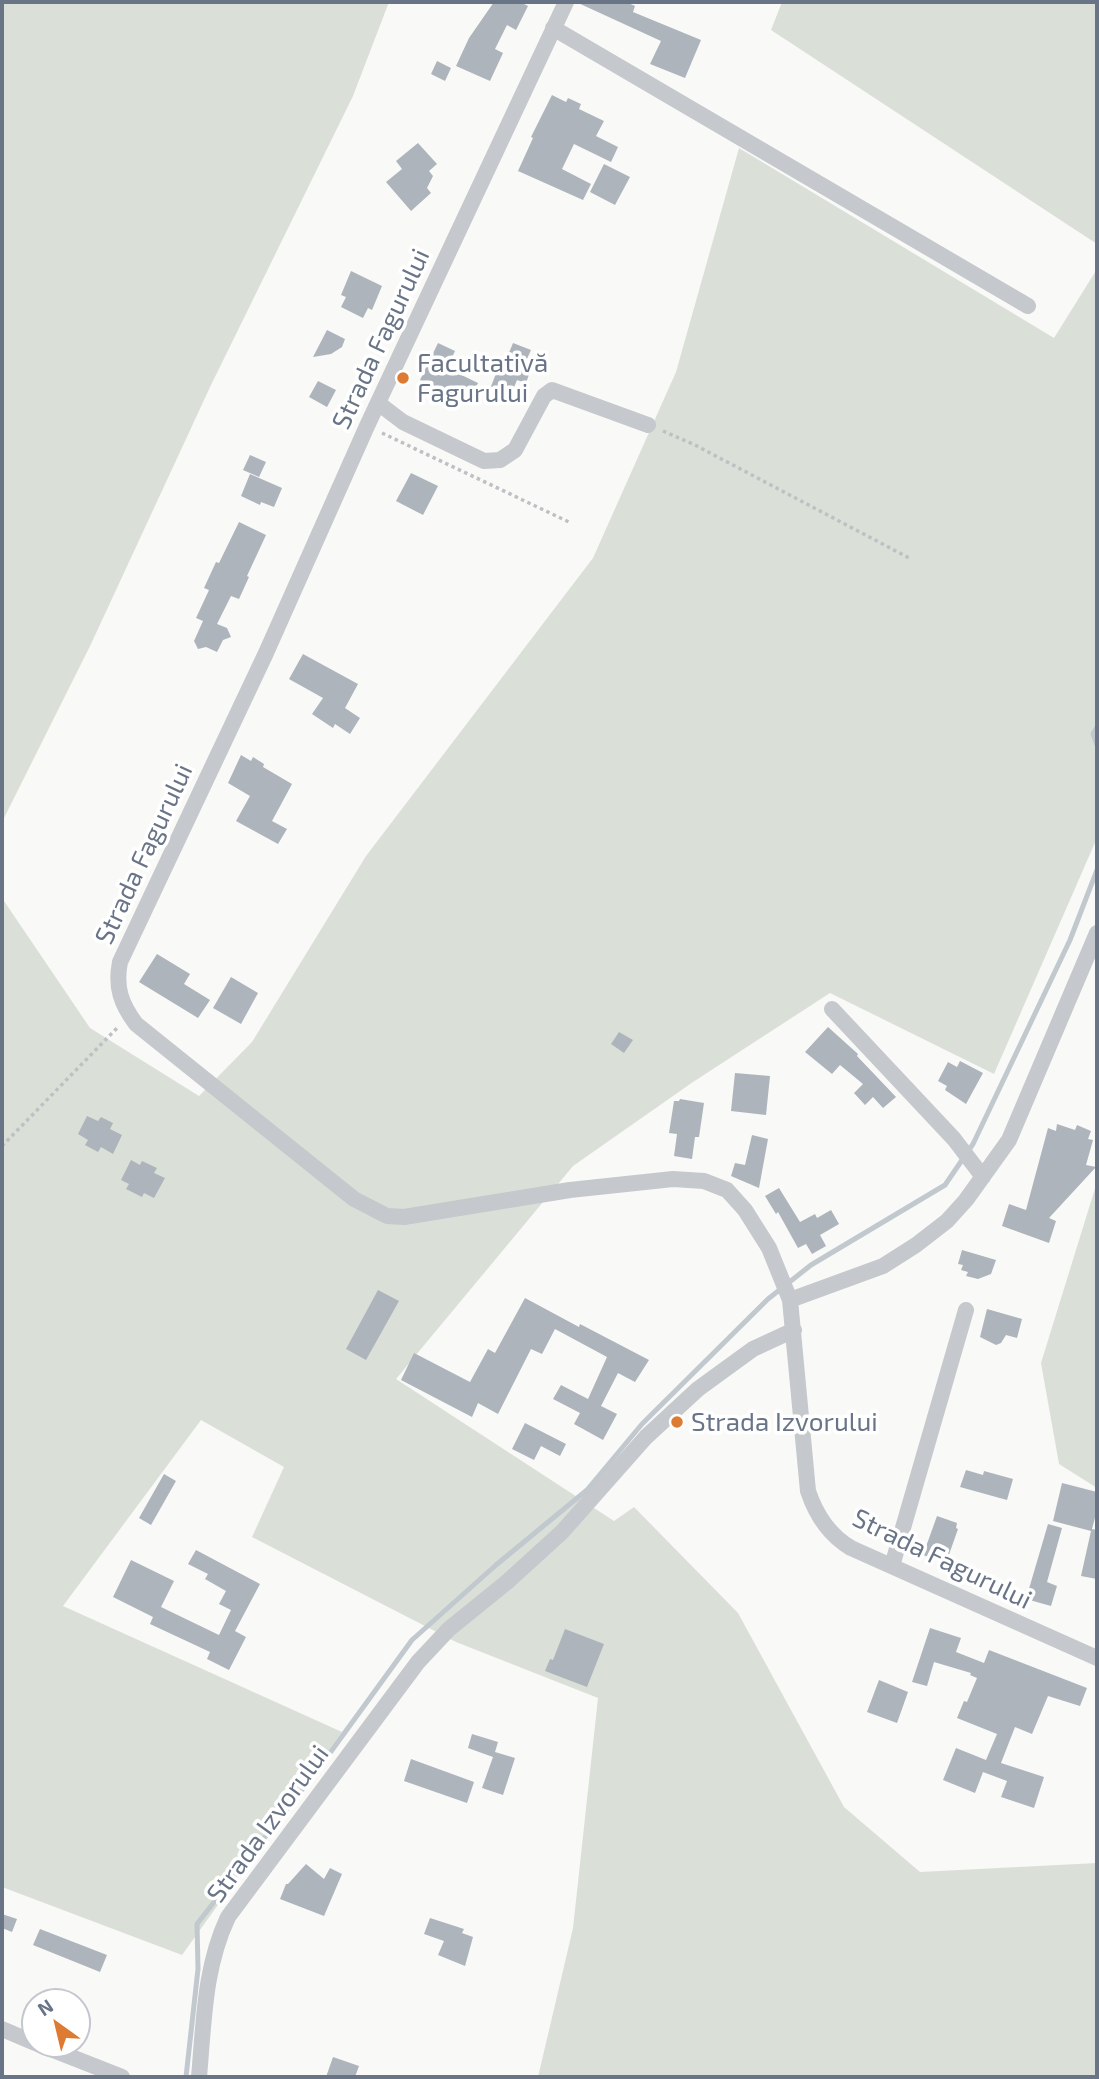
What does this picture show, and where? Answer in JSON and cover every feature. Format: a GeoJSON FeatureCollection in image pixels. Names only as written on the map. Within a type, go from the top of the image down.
{"type":"FeatureCollection","features":[{"type":"Feature","properties":{"kind":"street","name":"Strada Fagurului"},"geometry":{"type":"LineString","coordinates":[[566,2],[378,402],[266,653],[120,962],[116,978],[119,995],[136,1024],[354,1199],[387,1216],[404,1217],[600,1186],[673,1179],[704,1181],[727,1190],[745,1210],[769,1248],[789,1297],[808,1491],[821,1519],[841,1542],[1097,1658]]}},
{"type":"Feature","properties":{"kind":"street"},"geometry":{"type":"LineString","coordinates":[[553,28],[1028,306]]}},
{"type":"Feature","properties":{"kind":"street"},"geometry":{"type":"LineString","coordinates":[[378,402],[404,422],[484,461],[500,460],[515,450],[544,396],[552,390],[648,425]]}},
{"type":"Feature","properties":{"kind":"street"},"geometry":{"type":"LineString","coordinates":[[789,1297],[883,1266],[947,1221],[1009,1140],[1097,933]]}},
{"type":"Feature","properties":{"kind":"street"},"geometry":{"type":"LineString","coordinates":[[832,1009],[961,1148],[983,1177]]}},
{"type":"Feature","properties":{"kind":"street"},"geometry":{"type":"LineString","coordinates":[[892,1566],[966,1310]]}},
{"type":"Feature","properties":{"kind":"street","name":"Strada Izvorului"},"geometry":{"type":"LineString","coordinates":[[199,2077],[207,1978],[217,1941],[228,1917],[418,1662],[449,1629],[507,1582],[562,1532],[646,1437],[698,1389],[753,1349],[794,1329]]}},
{"type":"Feature","properties":{"kind":"street"},"geometry":{"type":"LineString","coordinates":[[2,2029],[21,2037]]}},
{"type":"Feature","properties":{"kind":"street"},"geometry":{"type":"LineString","coordinates":[[74,2058],[122,2077]]}},
{"type":"Feature","properties":{"kind":"path"},"geometry":{"type":"LineString","coordinates":[[648,425],[695,444],[911,559]]}},
{"type":"Feature","properties":{"kind":"path"},"geometry":{"type":"LineString","coordinates":[[367,426],[571,523]]}},
{"type":"Feature","properties":{"kind":"path"},"geometry":{"type":"LineString","coordinates":[[2,1146],[129,1015]]}},
{"type":"Feature","properties":{"kind":"shaded area"},"geometry":{"type":"Polygon","coordinates":[[[2,2],[389,2],[353,96],[211,385],[91,644],[2,822],[2,2]]]}},
{"type":"Feature","properties":{"kind":"shaded area"},"geometry":{"type":"Polygon","coordinates":[[[782,2],[1097,2],[1097,244],[771,30],[782,2]]]}},
{"type":"Feature","properties":{"kind":"shaded area"},"geometry":{"type":"Polygon","coordinates":[[[739,148],[1054,338],[1097,269],[1097,838],[994,1074],[830,993],[693,1082],[573,1166],[396,1379],[614,1521],[634,1507],[738,1613],[844,1807],[920,1872],[1097,1863],[1097,2077],[538,2077],[573,1928],[598,1698],[456,1642],[252,1537],[284,1467],[201,1420],[63,1606],[342,1732],[182,1955],[2,1887],[2,898],[90,1028],[199,1096],[252,1042],[366,856],[593,558],[676,372],[739,148]]]}},
{"type":"Feature","properties":{"kind":"shaded area"},"geometry":{"type":"Polygon","coordinates":[[[1097,1182],[1097,1488],[1059,1464],[1041,1363],[1097,1182]]]}},
{"type":"Feature","properties":{"kind":"building"},"geometry":{"type":"Polygon","coordinates":[[[494,2],[520,2],[528,6],[516,30],[507,25],[495,49],[503,53],[490,81],[456,66],[469,38],[494,2]]]}},
{"type":"Feature","properties":{"kind":"building"},"geometry":{"type":"Polygon","coordinates":[[[576,2],[626,2],[635,6],[633,12],[701,40],[685,78],[650,64],[661,41],[576,2]]]}},
{"type":"Feature","properties":{"kind":"building"},"geometry":{"type":"Polygon","coordinates":[[[437,61],[451,68],[445,81],[431,74],[437,61]]]}},
{"type":"Feature","properties":{"kind":"building"},"geometry":{"type":"Polygon","coordinates":[[[552,95],[566,102],[568,98],[581,104],[579,109],[604,121],[596,136],[618,147],[611,162],[574,144],[562,169],[591,184],[583,200],[518,171],[552,95]]]}},
{"type":"Feature","properties":{"kind":"building"},"geometry":{"type":"Polygon","coordinates":[[[418,143],[437,164],[429,171],[433,176],[427,188],[431,193],[411,211],[386,182],[402,169],[396,161],[418,143]]]}},
{"type":"Feature","properties":{"kind":"building"},"geometry":{"type":"Polygon","coordinates":[[[604,164],[630,177],[615,205],[590,192],[604,164]]]}},
{"type":"Feature","properties":{"kind":"building"},"geometry":{"type":"Polygon","coordinates":[[[351,271],[382,286],[372,310],[368,308],[363,318],[341,307],[346,297],[341,295],[351,271]]]}},
{"type":"Feature","properties":{"kind":"building"},"geometry":{"type":"Polygon","coordinates":[[[327,330],[345,339],[342,347],[331,354],[313,357],[327,330]]]}},
{"type":"Feature","properties":{"kind":"building"},"geometry":{"type":"Polygon","coordinates":[[[438,343],[455,351],[447,368],[478,383],[469,401],[420,380],[438,343]]]}},
{"type":"Feature","properties":{"kind":"building"},"geometry":{"type":"Polygon","coordinates":[[[513,343],[531,350],[524,366],[531,369],[526,383],[517,380],[510,397],[490,389],[502,358],[506,360],[513,343]]]}},
{"type":"Feature","properties":{"kind":"building"},"geometry":{"type":"Polygon","coordinates":[[[318,381],[336,390],[327,407],[309,397],[318,381]]]}},
{"type":"Feature","properties":{"kind":"building"},"geometry":{"type":"Polygon","coordinates":[[[250,455],[266,462],[259,477],[243,470],[250,455]]]}},
{"type":"Feature","properties":{"kind":"building"},"geometry":{"type":"Polygon","coordinates":[[[411,473],[438,486],[423,515],[396,501],[411,473]]]}},
{"type":"Feature","properties":{"kind":"building"},"geometry":{"type":"Polygon","coordinates":[[[250,474],[282,488],[274,507],[261,502],[260,505],[241,496],[250,474]]]}},
{"type":"Feature","properties":{"kind":"building"},"geometry":{"type":"Polygon","coordinates":[[[239,522],[266,535],[239,599],[231,596],[217,624],[227,628],[231,637],[223,640],[217,652],[206,647],[198,649],[194,641],[203,621],[196,618],[209,590],[204,588],[239,522]]]}},
{"type":"Feature","properties":{"kind":"building"},"geometry":{"type":"Polygon","coordinates":[[[303,654],[358,684],[345,708],[360,718],[350,734],[335,724],[333,728],[312,714],[323,698],[289,679],[303,654]]]}},
{"type":"Feature","properties":{"kind":"building"},"geometry":{"type":"Polygon","coordinates":[[[241,755],[251,761],[253,757],[264,764],[263,767],[292,784],[272,821],[287,829],[278,844],[236,821],[250,796],[228,783],[241,755]]]}},
{"type":"Feature","properties":{"kind":"building"},"geometry":{"type":"Polygon","coordinates":[[[157,954],[190,974],[184,984],[210,1000],[198,1018],[139,982],[157,954]]]}},
{"type":"Feature","properties":{"kind":"building"},"geometry":{"type":"Polygon","coordinates":[[[231,977],[258,993],[241,1024],[213,1008],[231,977]]]}},
{"type":"Feature","properties":{"kind":"building"},"geometry":{"type":"Polygon","coordinates":[[[828,1027],[858,1054],[896,1097],[883,1108],[873,1097],[865,1105],[854,1093],[863,1084],[840,1065],[832,1074],[805,1052],[828,1027]]]}},
{"type":"Feature","properties":{"kind":"building"},"geometry":{"type":"Polygon","coordinates":[[[619,1032],[633,1040],[624,1053],[611,1044],[619,1032]]]}},
{"type":"Feature","properties":{"kind":"building"},"geometry":{"type":"Polygon","coordinates":[[[960,1061],[983,1073],[966,1104],[945,1090],[947,1086],[938,1081],[948,1062],[957,1067],[960,1061]]]}},
{"type":"Feature","properties":{"kind":"building"},"geometry":{"type":"Polygon","coordinates":[[[735,1073],[770,1076],[766,1115],[731,1111],[735,1073]]]}},
{"type":"Feature","properties":{"kind":"building"},"geometry":{"type":"Polygon","coordinates":[[[680,1099],[704,1103],[699,1137],[695,1137],[692,1159],[674,1156],[677,1134],[669,1133],[674,1101],[680,1099]]]}},
{"type":"Feature","properties":{"kind":"building"},"geometry":{"type":"Polygon","coordinates":[[[87,1116],[98,1121],[101,1117],[113,1123],[110,1129],[122,1135],[113,1154],[101,1147],[98,1152],[85,1145],[88,1140],[78,1134],[87,1116]]]}},
{"type":"Feature","properties":{"kind":"building"},"geometry":{"type":"Polygon","coordinates":[[[1057,1124],[1075,1130],[1077,1125],[1091,1131],[1088,1139],[1093,1140],[1086,1165],[1096,1167],[1049,1218],[1056,1221],[1049,1243],[1002,1226],[1009,1204],[1026,1210],[1048,1128],[1056,1131],[1057,1124]]]}},
{"type":"Feature","properties":{"kind":"building"},"geometry":{"type":"Polygon","coordinates":[[[752,1135],[768,1139],[759,1188],[731,1176],[735,1163],[745,1165],[752,1135]]]}},
{"type":"Feature","properties":{"kind":"building"},"geometry":{"type":"Polygon","coordinates":[[[131,1160],[140,1165],[142,1161],[157,1168],[154,1173],[165,1178],[154,1198],[144,1193],[142,1197],[126,1189],[129,1184],[121,1180],[131,1160]]]}},
{"type":"Feature","properties":{"kind":"building"},"geometry":{"type":"Polygon","coordinates":[[[779,1188],[800,1222],[815,1214],[817,1218],[831,1210],[839,1224],[820,1235],[826,1246],[812,1254],[806,1244],[798,1248],[778,1212],[776,1214],[765,1196],[779,1188]]]}},
{"type":"Feature","properties":{"kind":"building"},"geometry":{"type":"Polygon","coordinates":[[[962,1250],[996,1260],[991,1274],[978,1279],[966,1276],[968,1272],[961,1270],[963,1265],[958,1264],[962,1250]]]}},
{"type":"Feature","properties":{"kind":"building"},"geometry":{"type":"Polygon","coordinates":[[[378,1290],[399,1301],[366,1360],[346,1349],[378,1290]]]}},
{"type":"Feature","properties":{"kind":"building"},"geometry":{"type":"Polygon","coordinates":[[[525,1298],[649,1360],[635,1382],[618,1373],[601,1406],[617,1414],[603,1440],[574,1424],[580,1413],[553,1399],[561,1385],[588,1399],[607,1357],[555,1329],[542,1354],[531,1349],[498,1414],[478,1403],[472,1417],[401,1380],[414,1353],[470,1382],[488,1349],[495,1353],[525,1298]]]}},
{"type":"Feature","properties":{"kind":"building"},"geometry":{"type":"Polygon","coordinates":[[[987,1309],[1022,1319],[1017,1338],[1006,1335],[1001,1343],[996,1345],[980,1337],[987,1309]]]}},
{"type":"Feature","properties":{"kind":"building"},"geometry":{"type":"Polygon","coordinates":[[[525,1423],[566,1444],[560,1456],[541,1446],[534,1460],[512,1449],[525,1423]]]}},
{"type":"Feature","properties":{"kind":"building"},"geometry":{"type":"Polygon","coordinates":[[[966,1470],[983,1475],[984,1471],[1013,1479],[1007,1500],[960,1487],[966,1470]]]}},
{"type":"Feature","properties":{"kind":"building"},"geometry":{"type":"Polygon","coordinates":[[[164,1474],[176,1481],[151,1525],[139,1518],[164,1474]]]}},
{"type":"Feature","properties":{"kind":"building"},"geometry":{"type":"Polygon","coordinates":[[[1062,1483],[1097,1492],[1097,1510],[1092,1529],[1097,1530],[1097,1579],[1081,1576],[1091,1531],[1053,1521],[1062,1483]]]}},
{"type":"Feature","properties":{"kind":"building"},"geometry":{"type":"Polygon","coordinates":[[[937,1516],[957,1523],[958,1529],[946,1563],[923,1555],[937,1516]]]}},
{"type":"Feature","properties":{"kind":"building"},"geometry":{"type":"Polygon","coordinates":[[[1048,1524],[1062,1528],[1047,1582],[1057,1586],[1051,1606],[1026,1599],[1048,1524]]]}},
{"type":"Feature","properties":{"kind":"building"},"geometry":{"type":"Polygon","coordinates":[[[196,1550],[260,1584],[235,1631],[246,1637],[229,1670],[207,1659],[210,1652],[150,1624],[153,1617],[113,1597],[131,1560],[174,1581],[161,1607],[219,1635],[231,1610],[219,1604],[226,1591],[205,1579],[208,1574],[188,1564],[196,1550]]]}},
{"type":"Feature","properties":{"kind":"building"},"geometry":{"type":"Polygon","coordinates":[[[930,1628],[961,1638],[956,1652],[984,1663],[989,1650],[1087,1688],[1080,1706],[1048,1696],[1032,1734],[1015,1727],[1001,1763],[1044,1777],[1034,1808],[1001,1797],[1007,1781],[983,1772],[975,1793],[943,1780],[956,1748],[986,1760],[997,1734],[957,1718],[977,1678],[970,1675],[971,1673],[934,1662],[927,1686],[912,1682],[930,1628]]]}},
{"type":"Feature","properties":{"kind":"building"},"geometry":{"type":"Polygon","coordinates":[[[565,1629],[604,1644],[587,1687],[545,1671],[550,1659],[553,1660],[565,1629]]]}},
{"type":"Feature","properties":{"kind":"building"},"geometry":{"type":"Polygon","coordinates":[[[879,1680],[908,1692],[897,1723],[867,1712],[879,1680]]]}},
{"type":"Feature","properties":{"kind":"building"},"geometry":{"type":"Polygon","coordinates":[[[472,1734],[498,1742],[495,1752],[515,1758],[503,1795],[482,1788],[493,1757],[468,1748],[472,1734]]]}},
{"type":"Feature","properties":{"kind":"building"},"geometry":{"type":"Polygon","coordinates":[[[411,1759],[474,1782],[467,1803],[404,1781],[411,1759]]]}},
{"type":"Feature","properties":{"kind":"building"},"geometry":{"type":"Polygon","coordinates":[[[306,1864],[324,1879],[330,1868],[342,1874],[324,1916],[280,1899],[286,1884],[306,1864]]]}},
{"type":"Feature","properties":{"kind":"building"},"geometry":{"type":"Polygon","coordinates":[[[2,1914],[17,1919],[12,1932],[2,1928],[2,1914]]]}},
{"type":"Feature","properties":{"kind":"building"},"geometry":{"type":"Polygon","coordinates":[[[430,1918],[464,1929],[462,1933],[473,1937],[465,1966],[438,1955],[444,1941],[424,1934],[430,1918]]]}},
{"type":"Feature","properties":{"kind":"building"},"geometry":{"type":"Polygon","coordinates":[[[40,1929],[107,1955],[100,1972],[33,1945],[40,1929]]]}},
{"type":"Feature","properties":{"kind":"building"},"geometry":{"type":"Polygon","coordinates":[[[333,2057],[359,2066],[355,2077],[326,2077],[333,2057]]]}},
{"type":"Feature","properties":{"kind":"waterway"},"geometry":{"type":"LineString","coordinates":[[1097,727],[1093,734],[1097,745]]}},
{"type":"Feature","properties":{"kind":"waterway"},"geometry":{"type":"LineString","coordinates":[[186,2077],[198,1969],[197,1924],[319,1768],[412,1640],[496,1565],[587,1490],[642,1424],[768,1299],[811,1265],[945,1185],[973,1144],[1070,940],[1097,870]]}},
{"type":"Feature","properties":{"kind":"place","name":"Facultativă Fagurului"},"geometry":{"type":"Point","coordinates":[403,378]}},
{"type":"Feature","properties":{"kind":"place","name":"Strada Izvorului"},"geometry":{"type":"Point","coordinates":[677,1422]}}]}
